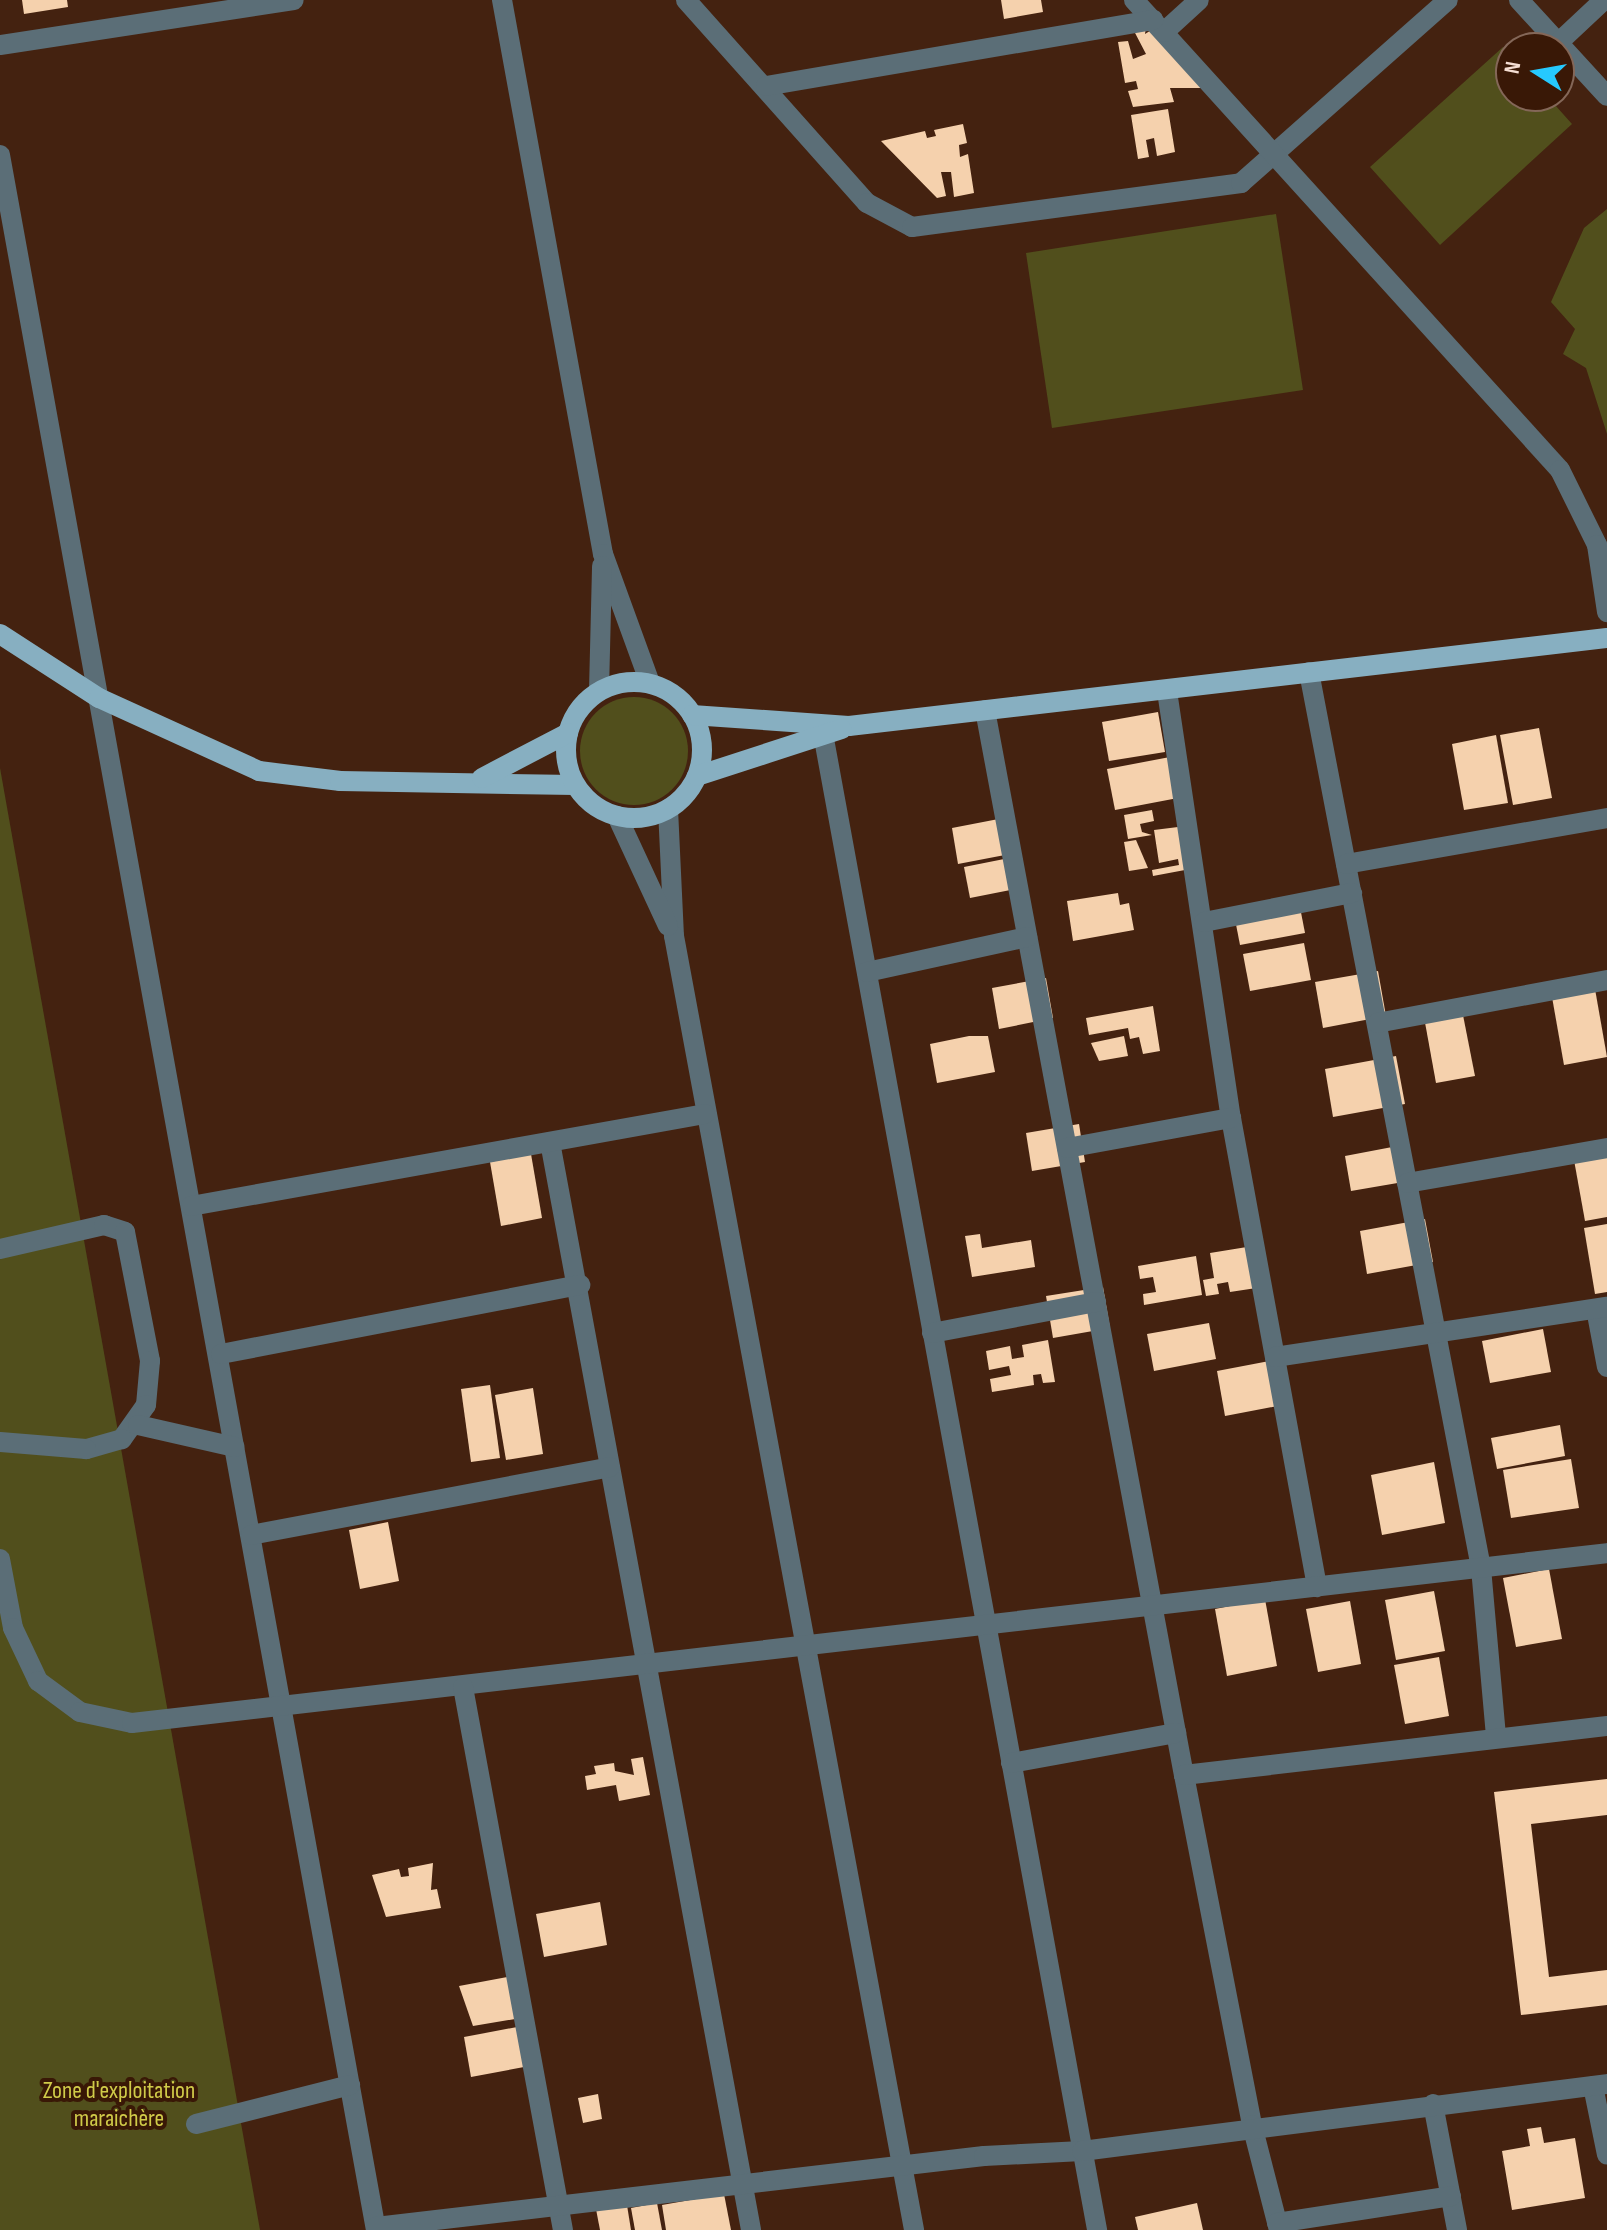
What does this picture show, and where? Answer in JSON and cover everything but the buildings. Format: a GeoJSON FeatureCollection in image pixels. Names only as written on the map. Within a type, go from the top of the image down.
{"type":"FeatureCollection","features":[{"type":"Feature","properties":{"kind":"main road"},"geometry":{"type":"LineString","coordinates":[[0,634],[99,698],[259,771],[340,781],[478,780],[575,785]]}},
{"type":"Feature","properties":{"kind":"main road"},"geometry":{"type":"LineString","coordinates":[[692,715],[849,726],[1607,638]]}},
{"type":"Feature","properties":{"kind":"main road"},"geometry":{"type":"LineString","coordinates":[[624,682],[650,683],[675,695],[692,715],[702,755],[697,776],[668,809],[643,817],[617,816],[593,804],[575,785],[566,760],[568,733],[579,709],[599,691],[624,682]]}},
{"type":"Feature","properties":{"kind":"main road"},"geometry":{"type":"LineString","coordinates":[[697,776],[761,752],[824,739],[849,726]]}},
{"type":"Feature","properties":{"kind":"main road"},"geometry":{"type":"LineString","coordinates":[[478,780],[568,733]]}},
{"type":"Feature","properties":{"kind":"street"},"geometry":{"type":"LineString","coordinates":[[0,45],[294,0]]}},
{"type":"Feature","properties":{"kind":"street"},"geometry":{"type":"LineString","coordinates":[[502,0],[603,554],[650,683]]}},
{"type":"Feature","properties":{"kind":"street"},"geometry":{"type":"LineString","coordinates":[[686,0],[766,86],[867,203],[912,227],[1241,183],[1277,158],[1448,0]]}},
{"type":"Feature","properties":{"kind":"street"},"geometry":{"type":"LineString","coordinates":[[1134,0],[1560,470],[1597,545],[1607,612]]}},
{"type":"Feature","properties":{"kind":"street"},"geometry":{"type":"LineString","coordinates":[[766,86],[1158,26],[1199,0]]}},
{"type":"Feature","properties":{"kind":"street"},"geometry":{"type":"LineString","coordinates":[[1519,0],[1548,32]]}},
{"type":"Feature","properties":{"kind":"street"},"geometry":{"type":"LineString","coordinates":[[1570,32],[1604,0]]}},
{"type":"Feature","properties":{"kind":"street"},"geometry":{"type":"LineString","coordinates":[[1575,61],[1607,96]]}},
{"type":"Feature","properties":{"kind":"street"},"geometry":{"type":"LineString","coordinates":[[0,155],[191,1206],[221,1354],[235,1447],[376,2228],[742,2183],[1082,2151],[1252,2125],[1600,2085],[1607,2155]]}},
{"type":"Feature","properties":{"kind":"street"},"geometry":{"type":"LineString","coordinates":[[599,691],[603,554]]}},
{"type":"Feature","properties":{"kind":"street"},"geometry":{"type":"LineString","coordinates":[[1309,672],[1481,1568],[1496,1737]]}},
{"type":"Feature","properties":{"kind":"street"},"geometry":{"type":"LineString","coordinates":[[1167,691],[1231,1118],[1317,1587]]}},
{"type":"Feature","properties":{"kind":"street"},"geometry":{"type":"LineString","coordinates":[[985,710],[1184,1775],[1252,2125],[1278,2226],[1451,2196]]}},
{"type":"Feature","properties":{"kind":"street"},"geometry":{"type":"LineString","coordinates":[[824,739],[1097,2230]]}},
{"type":"Feature","properties":{"kind":"street"},"geometry":{"type":"LineString","coordinates":[[668,809],[674,936],[914,2230]]}},
{"type":"Feature","properties":{"kind":"street"},"geometry":{"type":"LineString","coordinates":[[617,816],[674,936]]}},
{"type":"Feature","properties":{"kind":"street"},"geometry":{"type":"LineString","coordinates":[[1346,864],[1607,818]]}},
{"type":"Feature","properties":{"kind":"street"},"geometry":{"type":"LineString","coordinates":[[1204,922],[1352,893]]}},
{"type":"Feature","properties":{"kind":"street"},"geometry":{"type":"LineString","coordinates":[[867,972],[1027,937]]}},
{"type":"Feature","properties":{"kind":"street"},"geometry":{"type":"LineString","coordinates":[[1377,1023],[1607,980]]}},
{"type":"Feature","properties":{"kind":"street"},"geometry":{"type":"LineString","coordinates":[[191,1206],[705,1114]]}},
{"type":"Feature","properties":{"kind":"street"},"geometry":{"type":"LineString","coordinates":[[1067,1148],[1231,1118]]}},
{"type":"Feature","properties":{"kind":"street"},"geometry":{"type":"LineString","coordinates":[[550,1142],[580,1285],[610,1467],[751,2230]]}},
{"type":"Feature","properties":{"kind":"street"},"geometry":{"type":"LineString","coordinates":[[1407,1183],[1607,1148]]}},
{"type":"Feature","properties":{"kind":"street"},"geometry":{"type":"LineString","coordinates":[[0,1249],[104,1225],[125,1232],[150,1361],[138,1425],[122,1439],[86,1449],[0,1442]]}},
{"type":"Feature","properties":{"kind":"street"},"geometry":{"type":"LineString","coordinates":[[221,1354],[580,1285]]}},
{"type":"Feature","properties":{"kind":"street"},"geometry":{"type":"LineString","coordinates":[[932,1333],[1096,1302]]}},
{"type":"Feature","properties":{"kind":"street"},"geometry":{"type":"LineString","coordinates":[[1275,1357],[1602,1308],[1607,1367]]}},
{"type":"Feature","properties":{"kind":"street"},"geometry":{"type":"LineString","coordinates":[[138,1425],[235,1447]]}},
{"type":"Feature","properties":{"kind":"street"},"geometry":{"type":"LineString","coordinates":[[251,1535],[610,1467]]}},
{"type":"Feature","properties":{"kind":"street"},"geometry":{"type":"LineString","coordinates":[[0,1559],[25,1660],[38,1681],[80,1712],[132,1723],[1607,1553]]}},
{"type":"Feature","properties":{"kind":"street"},"geometry":{"type":"LineString","coordinates":[[463,1687],[563,2230]]}},
{"type":"Feature","properties":{"kind":"street"},"geometry":{"type":"LineString","coordinates":[[1184,1775],[1607,1726]]}},
{"type":"Feature","properties":{"kind":"street"},"geometry":{"type":"LineString","coordinates":[[1011,1763],[1176,1733]]}},
{"type":"Feature","properties":{"kind":"street"},"geometry":{"type":"LineString","coordinates":[[196,2124],[350,2085]]}},
{"type":"Feature","properties":{"kind":"street"},"geometry":{"type":"LineString","coordinates":[[1433,2104],[1457,2230]]}},
{"type":"Feature","properties":{"kind":"green space"},"geometry":{"type":"Polygon","coordinates":[[[1495,54],[1495,112],[1561,112],[1572,124],[1440,245],[1370,167],[1495,54]]]}},
{"type":"Feature","properties":{"kind":"green space"},"geometry":{"type":"Polygon","coordinates":[[[1607,209],[1607,434],[1586,368],[1563,354],[1575,329],[1551,302],[1584,228],[1607,209]]]}},
{"type":"Feature","properties":{"kind":"green space"},"geometry":{"type":"Polygon","coordinates":[[[1276,214],[1303,390],[1052,428],[1026,253],[1276,214]]]}},
{"type":"Feature","properties":{"kind":"green space"},"geometry":{"type":"Polygon","coordinates":[[[634,697],[655,701],[672,713],[684,730],[688,751],[684,772],[672,789],[655,801],[634,805],[613,801],[596,789],[584,772],[580,751],[584,730],[596,713],[613,701],[634,697]]]}},
{"type":"Feature","properties":{"kind":"green space","name":"Zone d'exploitation maraichère"},"geometry":{"type":"Polygon","coordinates":[[[0,768],[260,2230],[0,2230],[0,768]]]}}]}
